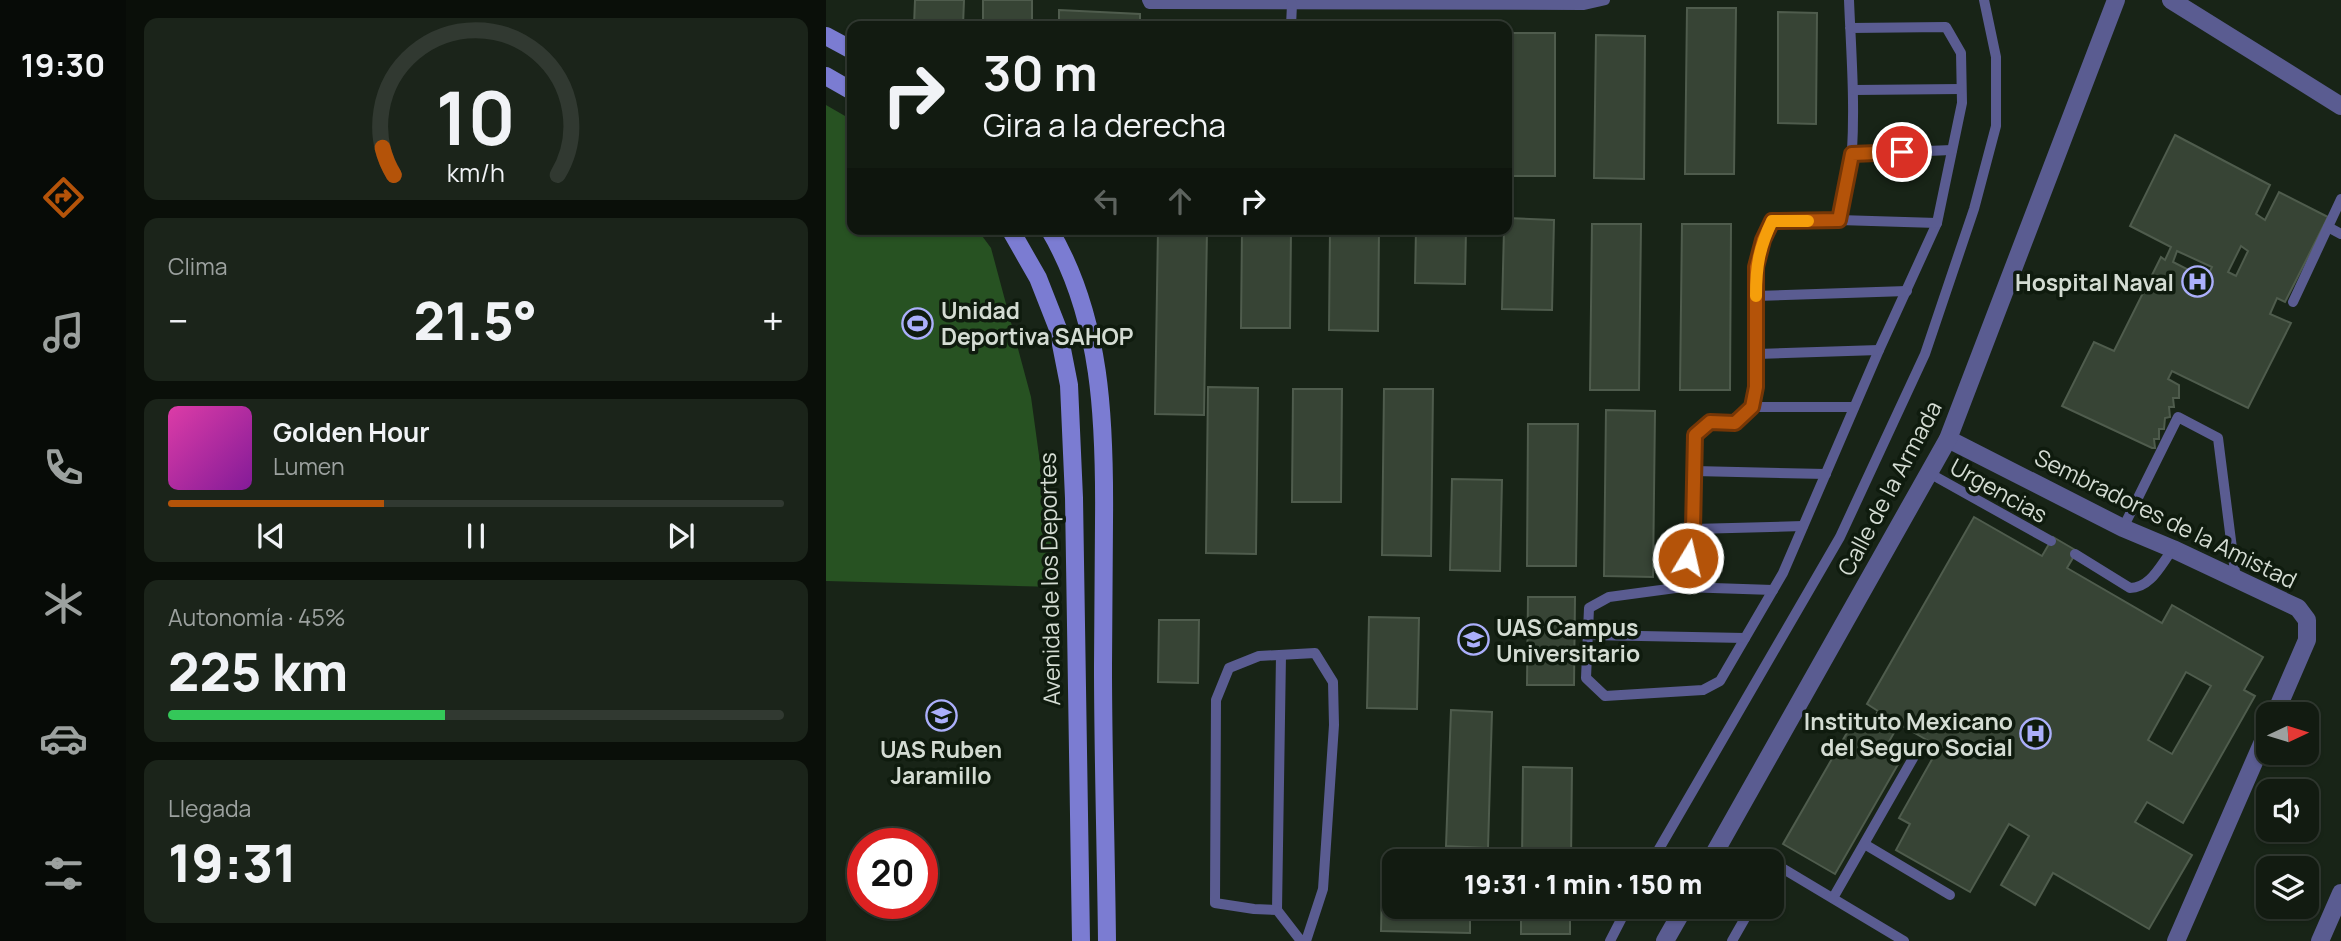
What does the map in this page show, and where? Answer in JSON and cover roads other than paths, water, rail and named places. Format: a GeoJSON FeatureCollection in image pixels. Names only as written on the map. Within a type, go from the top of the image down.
{"type":"FeatureCollection","features":[{"type":"Feature","properties":{"kind":"main road"},"geometry":{"type":"LineString","coordinates":[[826,36],[847,47]]}},
{"type":"Feature","properties":{"kind":"main road"},"geometry":{"type":"LineString","coordinates":[[826,76],[847,88]]}},
{"type":"Feature","properties":{"kind":"main road","name":"Avenida de los Deportes"},"geometry":{"type":"LineString","coordinates":[[1013,235],[1038,278],[1058,329],[1069,385],[1074,498],[1081,941]]}},
{"type":"Feature","properties":{"kind":"main road"},"geometry":{"type":"LineString","coordinates":[[1052,235],[1085,314],[1098,372],[1104,442],[1103,672],[1107,941]]}},
{"type":"Feature","properties":{"kind":"street","name":"Calle de la Armada"},"geometry":{"type":"LineString","coordinates":[[1717,849],[1948,439],[2116,0]]}},
{"type":"Feature","properties":{"kind":"street"},"geometry":{"type":"LineString","coordinates":[[2171,0],[2341,106]]}},
{"type":"Feature","properties":{"kind":"street","name":"Sembradores de la Amistad"},"geometry":{"type":"LineString","coordinates":[[1948,439],[2123,528],[2298,608],[2307,620],[2307,640],[2280,702]]}},
{"type":"Feature","properties":{"kind":"street"},"geometry":{"type":"LineString","coordinates":[[2176,941],[2256,758]]}},
{"type":"Feature","properties":{"kind":"street"},"geometry":{"type":"LineString","coordinates":[[2320,941],[2341,893]]}},
{"type":"Feature","properties":{"kind":"street"},"geometry":{"type":"LineString","coordinates":[[1665,941],[1678,919]]}},
{"type":"Feature","properties":{"kind":"lane"},"geometry":{"type":"LineString","coordinates":[[1147,0],[1149,4],[1331,2],[1583,5],[1605,0]]}},
{"type":"Feature","properties":{"kind":"lane"},"geometry":{"type":"LineString","coordinates":[[1839,220],[1852,154],[1854,90],[1849,0]]}},
{"type":"Feature","properties":{"kind":"lane"},"geometry":{"type":"LineString","coordinates":[[1658,849],[1840,537],[1925,354],[1974,209],[1996,126],[1996,57],[1984,0]]}},
{"type":"Feature","properties":{"kind":"lane"},"geometry":{"type":"LineString","coordinates":[[1291,21],[1292,4]]}},
{"type":"Feature","properties":{"kind":"lane"},"geometry":{"type":"LineString","coordinates":[[1773,590],[1683,587],[1609,597],[1589,608],[1586,678],[1605,696],[1703,690],[1720,681],[1783,573],[1878,350],[1937,222],[1962,103],[1961,53],[1945,27],[1850,28]]}},
{"type":"Feature","properties":{"kind":"lane"},"geometry":{"type":"LineString","coordinates":[[1854,90],[1961,89]]}},
{"type":"Feature","properties":{"kind":"lane"},"geometry":{"type":"LineString","coordinates":[[1852,154],[1952,150]]}},
{"type":"Feature","properties":{"kind":"lane"},"geometry":{"type":"LineString","coordinates":[[2294,302],[2341,199]]}},
{"type":"Feature","properties":{"kind":"lane"},"geometry":{"type":"LineString","coordinates":[[1683,587],[1693,529],[1695,435],[1710,422],[1735,423],[1752,407],[1756,387],[1756,267],[1763,240],[1772,221],[1937,222]]}},
{"type":"Feature","properties":{"kind":"lane"},"geometry":{"type":"LineString","coordinates":[[2328,227],[2341,234]]}},
{"type":"Feature","properties":{"kind":"lane"},"geometry":{"type":"LineString","coordinates":[[1756,296],[1907,291]]}},
{"type":"Feature","properties":{"kind":"lane"},"geometry":{"type":"LineString","coordinates":[[1756,354],[1878,350]]}},
{"type":"Feature","properties":{"kind":"lane"},"geometry":{"type":"LineString","coordinates":[[1752,407],[1854,407]]}},
{"type":"Feature","properties":{"kind":"lane"},"geometry":{"type":"LineString","coordinates":[[2123,528],[2178,418],[2218,438],[2236,580]]}},
{"type":"Feature","properties":{"kind":"lane"},"geometry":{"type":"LineString","coordinates":[[1694,471],[1826,474]]}},
{"type":"Feature","properties":{"kind":"lane","name":"Urgencias"},"geometry":{"type":"LineString","coordinates":[[1929,473],[2051,541]]}},
{"type":"Feature","properties":{"kind":"lane"},"geometry":{"type":"LineString","coordinates":[[1693,529],[1803,526]]}},
{"type":"Feature","properties":{"kind":"lane"},"geometry":{"type":"LineString","coordinates":[[2074,554],[2130,588],[2139,588],[2147,584],[2173,549]]}},
{"type":"Feature","properties":{"kind":"lane"},"geometry":{"type":"LineString","coordinates":[[1588,635],[1745,638]]}},
{"type":"Feature","properties":{"kind":"lane"},"geometry":{"type":"LineString","coordinates":[[1277,910],[1215,903],[1216,700],[1229,668],[1259,656],[1315,653],[1333,682],[1334,725],[1323,889],[1303,941],[1277,910],[1281,655]]}},
{"type":"Feature","properties":{"kind":"lane"},"geometry":{"type":"LineString","coordinates":[[1833,898],[1866,845],[1916,753]]}},
{"type":"Feature","properties":{"kind":"lane"},"geometry":{"type":"LineString","coordinates":[[1866,845],[1951,895]]}},
{"type":"Feature","properties":{"kind":"lane"},"geometry":{"type":"LineString","coordinates":[[1784,869],[1904,941]]}},
{"type":"Feature","properties":{"kind":"lane"},"geometry":{"type":"LineString","coordinates":[[1609,941],[1621,919]]}},
{"type":"Feature","properties":{"kind":"lane"},"geometry":{"type":"LineString","coordinates":[[1732,941],[1745,919]]}},
{"type":"Feature","properties":{"kind":"place","name":"Hospital Naval"},"geometry":{"type":"Point","coordinates":[2197,282]}},
{"type":"Feature","properties":{"kind":"place","name":"Unidad Deportiva SAHOP"},"geometry":{"type":"Point","coordinates":[918,323]}},
{"type":"Feature","properties":{"kind":"place","name":"UAS Campus Universitario"},"geometry":{"type":"Point","coordinates":[1473,640]}},
{"type":"Feature","properties":{"kind":"place","name":"UAS Ruben Jaramillo"},"geometry":{"type":"Point","coordinates":[941,715]}},
{"type":"Feature","properties":{"kind":"place","name":"Instituto Mexicano del Seguro Social"},"geometry":{"type":"Point","coordinates":[2036,734]}}]}
